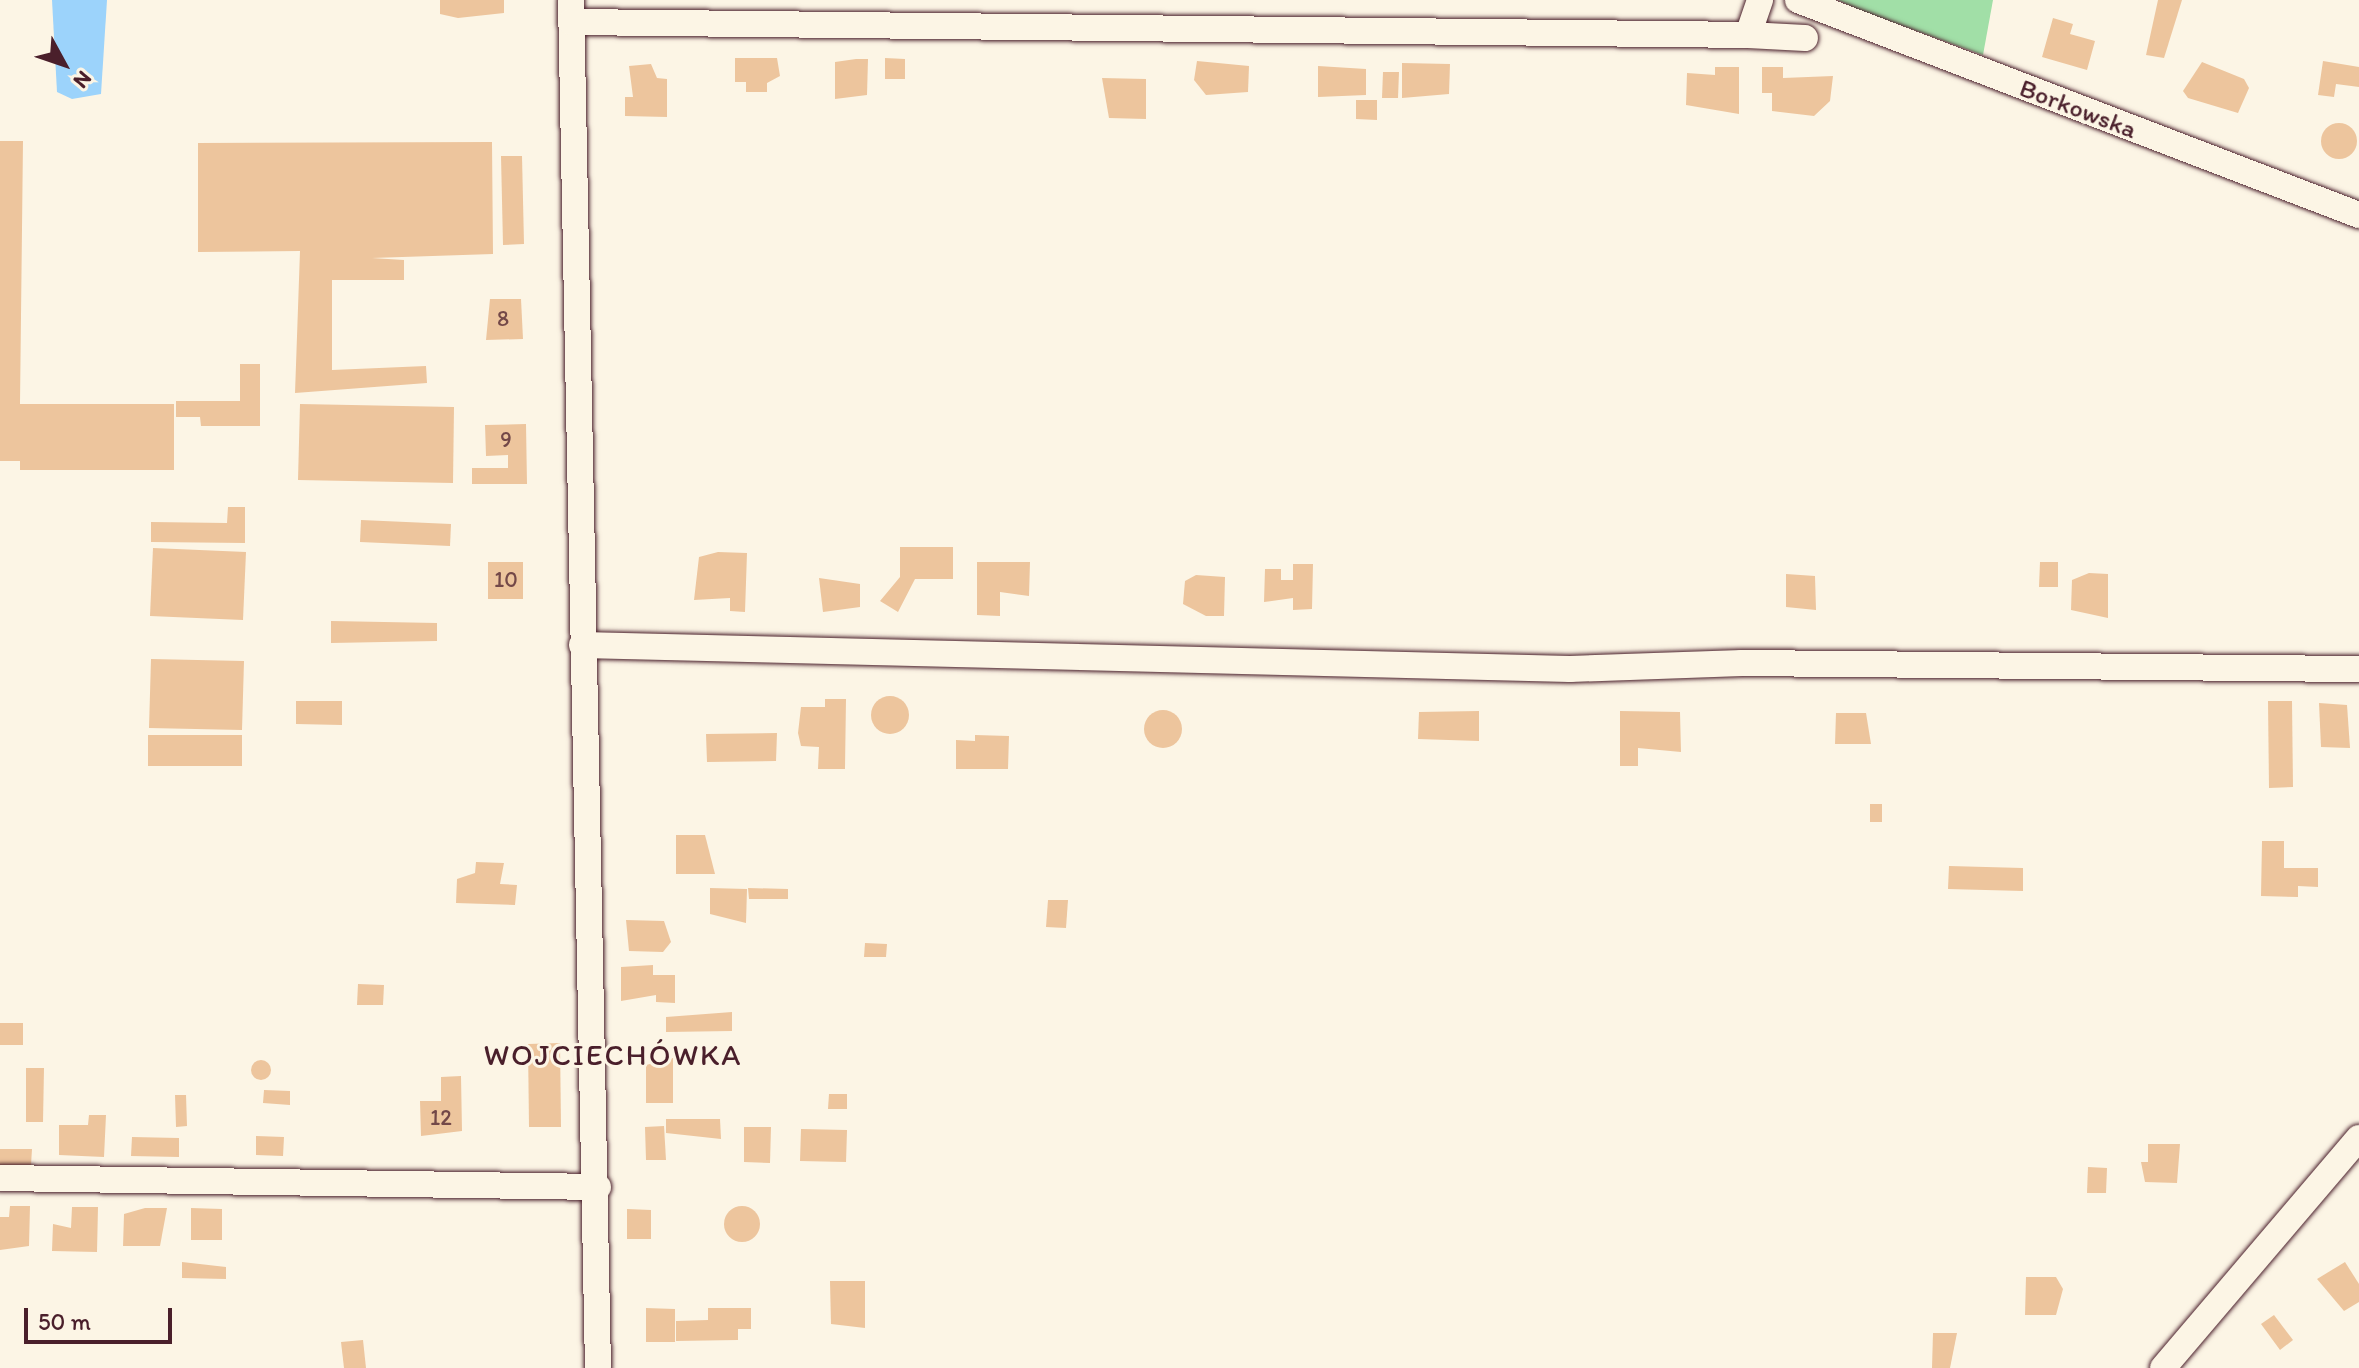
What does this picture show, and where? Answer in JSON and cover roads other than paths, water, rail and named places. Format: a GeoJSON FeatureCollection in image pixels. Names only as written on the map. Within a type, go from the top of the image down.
{"type":"FeatureCollection","features":[{"type":"Feature","properties":{"kind":"street"},"geometry":{"type":"LineString","coordinates":[[1748,35],[1760,0]]}},
{"type":"Feature","properties":{"kind":"street","name":"Borkowska"},"geometry":{"type":"LineString","coordinates":[[1798,0],[2359,215]]}},
{"type":"Feature","properties":{"kind":"street"},"geometry":{"type":"LineString","coordinates":[[598,1368],[598,1187],[582,645],[571,11],[1805,38]]}},
{"type":"Feature","properties":{"kind":"street"},"geometry":{"type":"LineString","coordinates":[[582,645],[1570,669],[1742,663],[2359,669]]}},
{"type":"Feature","properties":{"kind":"street"},"geometry":{"type":"LineString","coordinates":[[2163,1368],[2359,1138]]}},
{"type":"Feature","properties":{"kind":"street"},"geometry":{"type":"LineString","coordinates":[[0,1178],[598,1187]]}},
{"type":"Feature","properties":{"kind":"water"},"geometry":{"type":"Polygon","coordinates":[[[52,0],[107,0],[101,94],[72,99],[57,92],[52,0]]]}},
{"type":"Feature","properties":{"kind":"district","name":"WOJCIECHÓWKA"},"geometry":{"type":"Point","coordinates":[613,1055]}}]}
